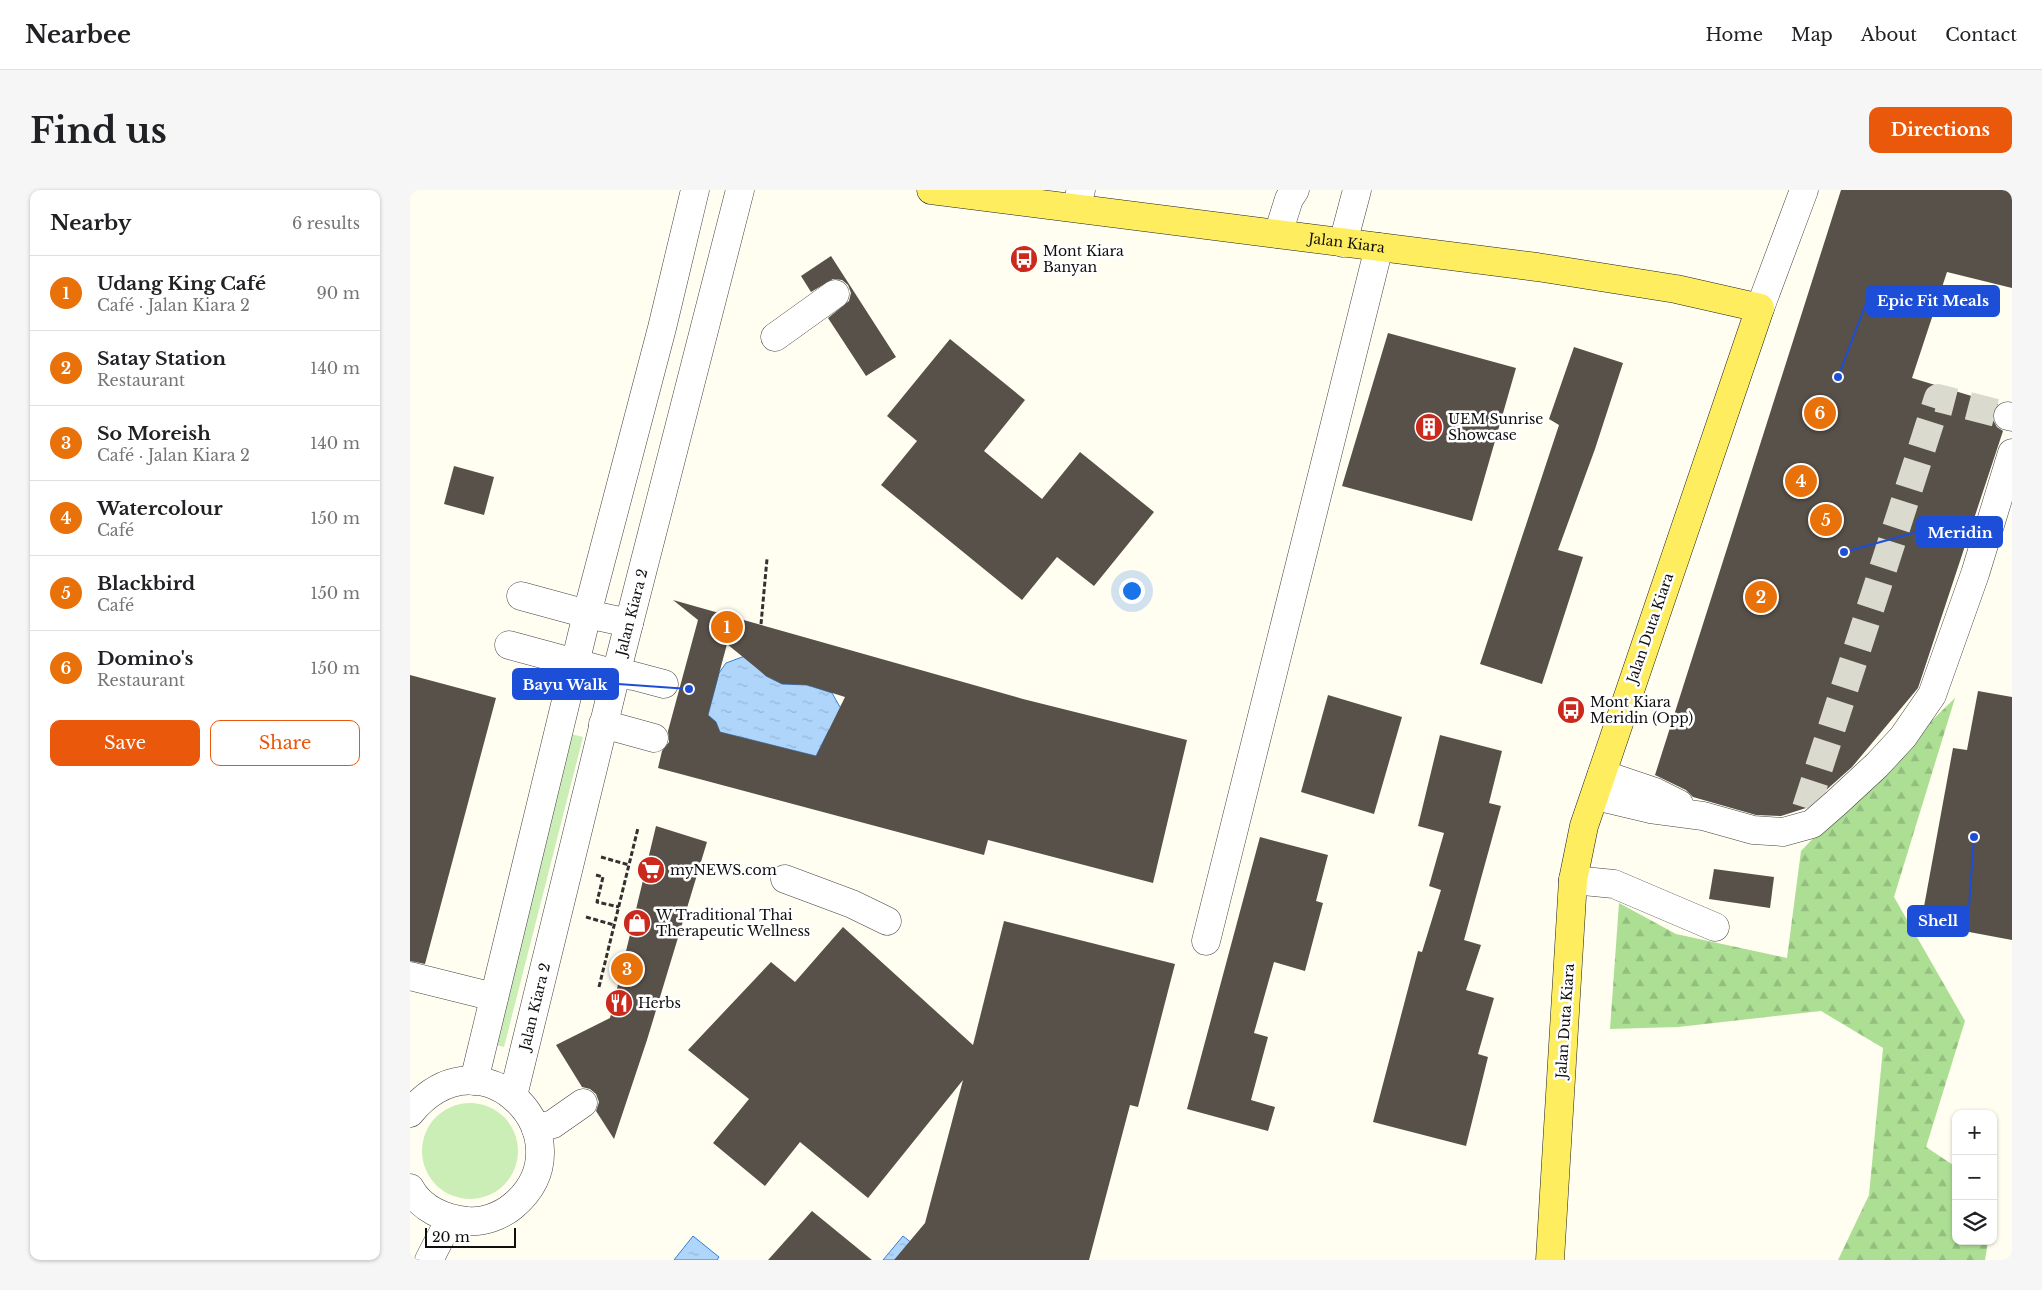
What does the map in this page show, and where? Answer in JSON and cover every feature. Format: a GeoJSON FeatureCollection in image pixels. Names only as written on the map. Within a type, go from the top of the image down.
{"type":"FeatureCollection","features":[{"type":"Feature","properties":{"kind":"main road","name":"Jalan Kiara"},"geometry":{"type":"LineString","coordinates":[[931,190],[1078,198],[1278,234],[1621,279],[1701,294],[1760,308]]}},
{"type":"Feature","properties":{"kind":"main road","name":"Jalan Duta Kiara"},"geometry":{"type":"LineString","coordinates":[[1550,1260],[1573,880],[1584,826],[1760,308]]}},
{"type":"Feature","properties":{"kind":"street"},"geometry":{"type":"LineString","coordinates":[[474,1081],[587,614],[662,328],[695,190]]}},
{"type":"Feature","properties":{"kind":"street","name":"Jalan Kiara 2"},"geometry":{"type":"LineString","coordinates":[[513,1096],[603,724],[740,190]]}},
{"type":"Feature","properties":{"kind":"street"},"geometry":{"type":"LineString","coordinates":[[1278,234],[1289,199],[1295,190]]}},
{"type":"Feature","properties":{"kind":"street"},"geometry":{"type":"LineString","coordinates":[[1343,243],[1356,190]]}},
{"type":"Feature","properties":{"kind":"street","name":"Jalan Duta Kiara"},"geometry":{"type":"LineString","coordinates":[[1760,308],[1804,190]]}},
{"type":"Feature","properties":{"kind":"street"},"geometry":{"type":"LineString","coordinates":[[1206,941],[1379,248]]}},
{"type":"Feature","properties":{"kind":"street"},"geometry":{"type":"LineString","coordinates":[[776,337],[835,294]]}},
{"type":"Feature","properties":{"kind":"street"},"geometry":{"type":"LineString","coordinates":[[662,328],[701,338]]}},
{"type":"Feature","properties":{"kind":"street"},"geometry":{"type":"LineString","coordinates":[[1598,785],[1654,792],[1703,816],[1752,830],[1783,832],[1809,816],[1836,803],[1877,765],[1902,737],[1932,695],[1975,574],[2012,453]]}},
{"type":"Feature","properties":{"kind":"street"},"geometry":{"type":"LineString","coordinates":[[521,596],[587,614],[629,622]]}},
{"type":"Feature","properties":{"kind":"street"},"geometry":{"type":"LineString","coordinates":[[509,645],[575,664],[664,684]]}},
{"type":"Feature","properties":{"kind":"street"},"geometry":{"type":"LineString","coordinates":[[603,724],[654,738]]}},
{"type":"Feature","properties":{"kind":"street"},"geometry":{"type":"LineString","coordinates":[[785,879],[852,904],[886,921]]}},
{"type":"Feature","properties":{"kind":"street"},"geometry":{"type":"LineString","coordinates":[[1573,880],[1614,884],[1715,927]]}},
{"type":"Feature","properties":{"kind":"street"},"geometry":{"type":"LineString","coordinates":[[410,976],[494,997]]}},
{"type":"Feature","properties":{"kind":"street"},"geometry":{"type":"LineString","coordinates":[[410,1113],[419,1102],[437,1089],[458,1081],[474,1081],[495,1085],[513,1096],[527,1111],[536,1129],[539,1148],[537,1168],[530,1186],[509,1209],[493,1217],[472,1222],[450,1219],[429,1209],[410,1188]]}},
{"type":"Feature","properties":{"kind":"street"},"geometry":{"type":"LineString","coordinates":[[536,1129],[553,1124],[583,1103]]}},
{"type":"Feature","properties":{"kind":"street"},"geometry":{"type":"LineString","coordinates":[[429,1260],[450,1219]]}},
{"type":"Feature","properties":{"kind":"path"},"geometry":{"type":"LineString","coordinates":[[760,624],[767,559]]}},
{"type":"Feature","properties":{"kind":"path"},"geometry":{"type":"LineString","coordinates":[[599,987],[638,828]]}},
{"type":"Feature","properties":{"kind":"path"},"geometry":{"type":"LineString","coordinates":[[612,860],[629,865]]}},
{"type":"Feature","properties":{"kind":"path"},"geometry":{"type":"LineString","coordinates":[[591,873],[603,877],[597,902],[619,907]]}},
{"type":"Feature","properties":{"kind":"path"},"geometry":{"type":"LineString","coordinates":[[580,915],[614,925]]}},
{"type":"Feature","properties":{"kind":"green space"},"geometry":{"type":"Polygon","coordinates":[[[1955,698],[1894,897],[1965,1021],[1926,1147],[1952,1164],[1952,1245],[1987,1245],[1985,1260],[1838,1260],[1869,1195],[1883,1048],[1821,1011],[1678,1027],[1610,1029],[1619,903],[1676,934],[1787,958],[1801,851],[1839,811],[1955,698]]]}},
{"type":"Feature","properties":{"kind":"green space"},"geometry":{"type":"Polygon","coordinates":[[[571,734],[583,737],[504,1047],[493,1044],[571,734]]]}},
{"type":"Feature","properties":{"kind":"green space"},"geometry":{"type":"Polygon","coordinates":[[[470,1103],[489,1106],[504,1117],[515,1132],[518,1151],[515,1170],[504,1185],[489,1196],[470,1199],[451,1196],[436,1185],[425,1170],[422,1151],[425,1132],[436,1117],[451,1106],[470,1103]]]}},
{"type":"Feature","properties":{"kind":"water"},"geometry":{"type":"Polygon","coordinates":[[[745,656],[766,676],[782,684],[807,685],[832,693],[840,707],[860,712],[854,739],[829,730],[816,756],[720,732],[716,722],[708,715],[719,673],[726,663],[745,656]]]}},
{"type":"Feature","properties":{"kind":"water"},"geometry":{"type":"Polygon","coordinates":[[[693,1236],[719,1257],[717,1260],[674,1260],[693,1236]]]}},
{"type":"Feature","properties":{"kind":"water"},"geometry":{"type":"Polygon","coordinates":[[[903,1236],[933,1260],[883,1260],[903,1236]]]}},
{"type":"Feature","properties":{"kind":"building"},"geometry":{"type":"Polygon","coordinates":[[[1841,190],[2012,190],[2012,288],[1947,272],[1912,378],[1998,404],[1993,412],[1993,420],[1997,427],[2003,431],[1918,688],[1852,767],[1806,808],[1781,816],[1756,815],[1693,797],[1686,790],[1655,775],[1841,190]]]}},
{"type":"Feature","properties":{"kind":"building"},"geometry":{"type":"Polygon","coordinates":[[[831,256],[896,357],[866,376],[828,318],[849,301],[851,293],[848,285],[842,280],[833,279],[811,292],[801,276],[831,256]]]}},
{"type":"Feature","properties":{"kind":"building","name":"UEM Sunrise Showcase"},"geometry":{"type":"Polygon","coordinates":[[[1388,333],[1516,368],[1472,521],[1342,486],[1388,333]]]}},
{"type":"Feature","properties":{"kind":"building"},"geometry":{"type":"Polygon","coordinates":[[[950,339],[1025,400],[984,451],[1042,499],[1080,452],[1154,512],[1094,586],[1057,557],[1022,600],[881,485],[917,441],[887,416],[950,339]]]}},
{"type":"Feature","properties":{"kind":"building"},"geometry":{"type":"Polygon","coordinates":[[[1574,347],[1623,363],[1595,449],[1558,550],[1583,557],[1542,684],[1480,664],[1559,425],[1549,419],[1574,347]]]}},
{"type":"Feature","properties":{"kind":"building"},"geometry":{"type":"Polygon","coordinates":[[[454,466],[494,477],[484,515],[444,504],[454,466]]]}},
{"type":"Feature","properties":{"kind":"building"},"geometry":{"type":"Polygon","coordinates":[[[673,600],[1023,699],[1187,740],[1153,883],[988,840],[984,855],[658,768],[662,751],[669,742],[668,731],[698,620],[673,600]],[[727,644],[708,715],[716,722],[720,732],[816,756],[845,697],[807,685],[782,684],[766,676],[727,644]]]}},
{"type":"Feature","properties":{"kind":"building"},"geometry":{"type":"Polygon","coordinates":[[[410,675],[496,698],[425,964],[410,961],[410,675]]]}},
{"type":"Feature","properties":{"kind":"building"},"geometry":{"type":"Polygon","coordinates":[[[1978,691],[2012,697],[2012,940],[1921,923],[1953,748],[1967,750],[1978,691]]]}},
{"type":"Feature","properties":{"kind":"building"},"geometry":{"type":"Polygon","coordinates":[[[1328,695],[1402,717],[1374,814],[1301,792],[1328,695]]]}},
{"type":"Feature","properties":{"kind":"building"},"geometry":{"type":"Polygon","coordinates":[[[1440,735],[1502,751],[1489,803],[1501,806],[1464,940],[1481,945],[1466,990],[1494,998],[1478,1054],[1488,1057],[1466,1146],[1373,1122],[1418,951],[1422,952],[1441,890],[1429,886],[1444,833],[1418,826],[1440,735]]]}},
{"type":"Feature","properties":{"kind":"building"},"geometry":{"type":"Polygon","coordinates":[[[656,826],[707,842],[647,1040],[614,1139],[596,1111],[599,1102],[596,1094],[590,1089],[582,1087],[556,1045],[610,1018],[656,826]]]}},
{"type":"Feature","properties":{"kind":"building"},"geometry":{"type":"Polygon","coordinates":[[[1260,837],[1328,855],[1316,901],[1323,903],[1305,971],[1274,962],[1254,1033],[1268,1037],[1251,1100],[1275,1107],[1268,1131],[1187,1109],[1260,837]]]}},
{"type":"Feature","properties":{"kind":"building"},"geometry":{"type":"Polygon","coordinates":[[[1714,869],[1774,877],[1770,908],[1709,899],[1714,869]]]}},
{"type":"Feature","properties":{"kind":"building"},"geometry":{"type":"Polygon","coordinates":[[[1004,921],[1175,964],[1138,1107],[1130,1105],[1089,1260],[894,1260],[925,1223],[963,1080],[868,1198],[800,1142],[765,1186],[713,1143],[749,1099],[688,1050],[771,962],[795,982],[843,927],[973,1045],[1004,921]]]}},
{"type":"Feature","properties":{"kind":"building"},"geometry":{"type":"Polygon","coordinates":[[[812,1211],[872,1260],[768,1260],[812,1211]]]}},
{"type":"Feature","properties":{"kind":"tunnel"},"geometry":{"type":"LineString","coordinates":[[1806,808],[1938,398],[2008,416]]}},
{"type":"Feature","properties":{"kind":"place","name":"Mont Kiara Banyan"},"geometry":{"type":"Point","coordinates":[1024,259]}},
{"type":"Feature","properties":{"kind":"place","name":"Epic Fit Meals"},"geometry":{"type":"Point","coordinates":[1838,377]}},
{"type":"Feature","properties":{"kind":"place","name":"Domino's"},"geometry":{"type":"Point","coordinates":[1820,413]}},
{"type":"Feature","properties":{"kind":"place","name":"UEM Sunrise Showcase"},"geometry":{"type":"Point","coordinates":[1429,427]}},
{"type":"Feature","properties":{"kind":"place","name":"Watercolour"},"geometry":{"type":"Point","coordinates":[1801,481]}},
{"type":"Feature","properties":{"kind":"place","name":"Blackbird"},"geometry":{"type":"Point","coordinates":[1826,520]}},
{"type":"Feature","properties":{"kind":"place","name":"Meridin"},"geometry":{"type":"Point","coordinates":[1844,552]}},
{"type":"Feature","properties":{"kind":"place","name":"Satay Station"},"geometry":{"type":"Point","coordinates":[1761,597]}},
{"type":"Feature","properties":{"kind":"place","name":"Udang King Café"},"geometry":{"type":"Point","coordinates":[727,627]}},
{"type":"Feature","properties":{"kind":"place","name":"Bayu Walk"},"geometry":{"type":"Point","coordinates":[689,689]}},
{"type":"Feature","properties":{"kind":"place","name":"Mont Kiara Meridin (Opp)"},"geometry":{"type":"Point","coordinates":[1571,710]}},
{"type":"Feature","properties":{"kind":"place","name":"Shell"},"geometry":{"type":"Point","coordinates":[1974,837]}},
{"type":"Feature","properties":{"kind":"place","name":"myNEWS.com"},"geometry":{"type":"Point","coordinates":[651,870]}},
{"type":"Feature","properties":{"kind":"place","name":"W Traditional Thai Therapeutic Wellness"},"geometry":{"type":"Point","coordinates":[637,923]}},
{"type":"Feature","properties":{"kind":"place","name":"So Moreish"},"geometry":{"type":"Point","coordinates":[627,969]}},
{"type":"Feature","properties":{"kind":"place","name":"Herbs"},"geometry":{"type":"Point","coordinates":[619,1003]}}]}
